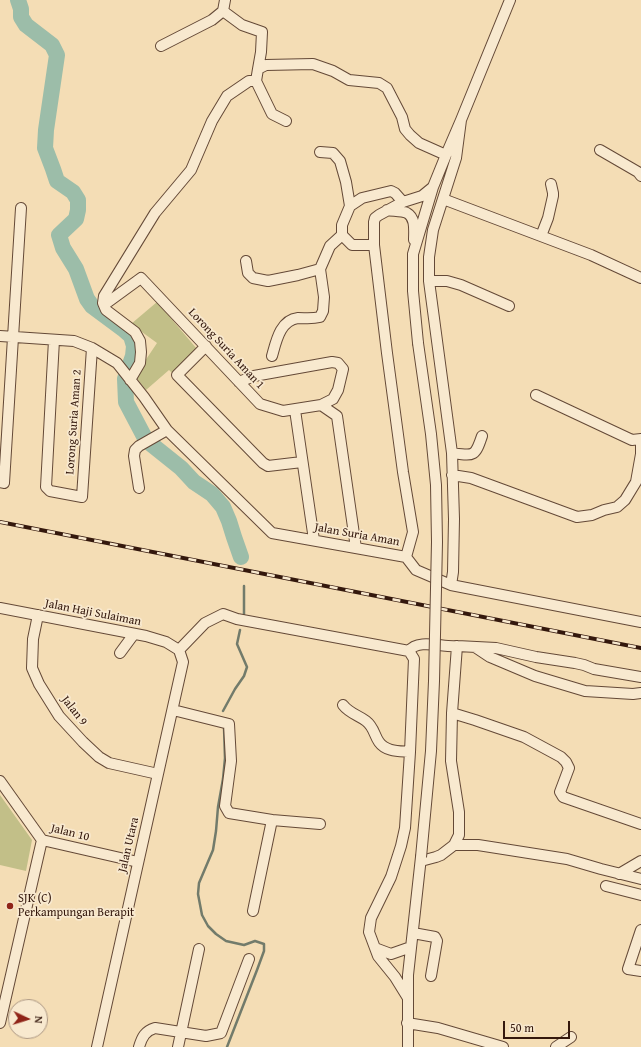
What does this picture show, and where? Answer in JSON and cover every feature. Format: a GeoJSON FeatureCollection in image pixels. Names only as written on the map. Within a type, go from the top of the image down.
{"type":"FeatureCollection","features":[{"type":"Feature","properties":{"kind":"street"},"geometry":{"type":"LineString","coordinates":[[161,46],[212,20],[223,11],[225,0]]}},
{"type":"Feature","properties":{"kind":"street"},"geometry":{"type":"LineString","coordinates":[[413,254],[433,187],[510,0]]}},
{"type":"Feature","properties":{"kind":"street"},"geometry":{"type":"LineString","coordinates":[[223,11],[242,24],[262,32],[261,52],[256,80],[272,114],[286,121]]}},
{"type":"Feature","properties":{"kind":"street"},"geometry":{"type":"LineString","coordinates":[[258,69],[266,66],[313,64],[333,71],[349,80],[379,83],[387,88],[402,117],[405,128],[410,135],[419,143],[446,155]]}},
{"type":"Feature","properties":{"kind":"street"},"geometry":{"type":"LineString","coordinates":[[130,380],[140,363],[140,341],[135,332],[106,310],[103,303],[104,296],[155,213],[191,170],[212,121],[227,96],[249,81],[256,80]]}},
{"type":"Feature","properties":{"kind":"street"},"geometry":{"type":"LineString","coordinates":[[451,585],[453,572],[454,519],[452,453],[429,281],[429,256],[433,230],[456,158],[461,120]]}},
{"type":"Feature","properties":{"kind":"street"},"geometry":{"type":"LineString","coordinates":[[600,150],[638,172],[641,176]]}},
{"type":"Feature","properties":{"kind":"street"},"geometry":{"type":"LineString","coordinates":[[320,152],[333,153],[340,161],[346,182],[350,206],[342,225],[342,235],[352,245],[374,245]]}},
{"type":"Feature","properties":{"kind":"street"},"geometry":{"type":"LineString","coordinates":[[541,236],[548,218],[553,196],[551,184]]}},
{"type":"Feature","properties":{"kind":"street","name":"Jalan Suria Aman"},"geometry":{"type":"LineString","coordinates":[[0,336],[74,341],[92,348],[117,363],[144,397],[167,430],[272,533],[406,557],[413,532],[396,420],[374,245],[374,222],[375,218],[387,210],[422,196],[433,187]]}},
{"type":"Feature","properties":{"kind":"street"},"geometry":{"type":"LineString","coordinates":[[350,206],[362,198],[391,191],[404,202]]}},
{"type":"Feature","properties":{"kind":"street"},"geometry":{"type":"LineString","coordinates":[[443,199],[591,255],[641,278]]}},
{"type":"Feature","properties":{"kind":"street"},"geometry":{"type":"LineString","coordinates":[[2,482],[14,337],[22,208]]}},
{"type":"Feature","properties":{"kind":"street"},"geometry":{"type":"LineString","coordinates":[[387,210],[406,212],[413,219],[412,291],[431,434],[436,485],[437,542],[432,744],[408,974],[408,1047]]}},
{"type":"Feature","properties":{"kind":"street"},"geometry":{"type":"LineString","coordinates":[[272,356],[278,336],[286,322],[296,318],[312,319],[320,317],[323,311],[324,297],[320,269],[330,246],[342,235]]}},
{"type":"Feature","properties":{"kind":"street"},"geometry":{"type":"LineString","coordinates":[[246,261],[248,273],[253,278],[268,281],[320,269]]}},
{"type":"Feature","properties":{"kind":"street","name":"Lorong Suria Aman 1"},"geometry":{"type":"LineString","coordinates":[[104,305],[141,278],[260,404],[283,411],[321,404]]}},
{"type":"Feature","properties":{"kind":"street"},"geometry":{"type":"LineString","coordinates":[[429,281],[447,282],[461,285],[509,306]]}},
{"type":"Feature","properties":{"kind":"street","name":"Lorong Suria Aman 2"},"geometry":{"type":"LineString","coordinates":[[54,340],[46,487],[50,492],[82,497],[92,348]]}},
{"type":"Feature","properties":{"kind":"street"},"geometry":{"type":"LineString","coordinates":[[206,346],[177,375],[263,463],[268,466],[302,462]]}},
{"type":"Feature","properties":{"kind":"street"},"geometry":{"type":"LineString","coordinates":[[239,382],[254,376],[332,362],[338,363],[343,369],[338,390],[333,399],[321,404]]}},
{"type":"Feature","properties":{"kind":"street"},"geometry":{"type":"LineString","coordinates":[[452,475],[472,478],[577,517],[592,515],[604,510],[617,508],[626,500],[636,482],[641,454],[641,439],[632,440],[536,395]]}},
{"type":"Feature","properties":{"kind":"street"},"geometry":{"type":"LineString","coordinates":[[321,404],[337,416],[356,548]]}},
{"type":"Feature","properties":{"kind":"street"},"geometry":{"type":"LineString","coordinates":[[295,410],[314,540]]}},
{"type":"Feature","properties":{"kind":"street"},"geometry":{"type":"LineString","coordinates":[[138,488],[134,456],[135,450],[139,446],[167,430]]}},
{"type":"Feature","properties":{"kind":"street"},"geometry":{"type":"LineString","coordinates":[[452,453],[466,455],[474,453],[477,450],[482,436]]}},
{"type":"Feature","properties":{"kind":"street"},"geometry":{"type":"LineString","coordinates":[[406,557],[416,570],[451,585],[641,622]]}},
{"type":"Feature","properties":{"kind":"street","name":"Jalan Haji Sulaiman"},"geometry":{"type":"LineString","coordinates":[[0,608],[134,634],[166,642],[179,650]]}},
{"type":"Feature","properties":{"kind":"street"},"geometry":{"type":"LineString","coordinates":[[179,650],[205,623],[223,614],[237,619],[409,651],[414,659],[405,828],[391,876],[371,918],[369,932],[378,956],[395,977],[408,998]]}},
{"type":"Feature","properties":{"kind":"street","name":"Jalan 9"},"geometry":{"type":"LineString","coordinates":[[38,615],[33,639],[32,668],[39,684],[59,716],[82,742],[98,757],[109,763],[158,774]]}},
{"type":"Feature","properties":{"kind":"street"},"geometry":{"type":"LineString","coordinates":[[120,653],[134,634]]}},
{"type":"Feature","properties":{"kind":"street"},"geometry":{"type":"LineString","coordinates":[[409,651],[411,648],[420,644],[451,647],[496,648],[536,657],[575,663],[594,669],[641,677]]}},
{"type":"Feature","properties":{"kind":"street"},"geometry":{"type":"LineString","coordinates":[[421,859],[436,857],[454,845],[459,835],[459,812],[451,761],[452,713],[457,646]]}},
{"type":"Feature","properties":{"kind":"street"},"geometry":{"type":"LineString","coordinates":[[475,647],[490,657],[535,676],[586,691],[633,694],[641,693]]}},
{"type":"Feature","properties":{"kind":"street","name":"Jalan Utara"},"geometry":{"type":"LineString","coordinates":[[97,1047],[184,662],[179,650]]}},
{"type":"Feature","properties":{"kind":"street"},"geometry":{"type":"LineString","coordinates":[[343,705],[347,711],[366,721],[371,726],[379,742],[384,748],[394,751],[410,752]]}},
{"type":"Feature","properties":{"kind":"street"},"geometry":{"type":"LineString","coordinates":[[173,710],[228,724],[231,761],[225,806],[229,813],[272,820],[320,824]]}},
{"type":"Feature","properties":{"kind":"street"},"geometry":{"type":"LineString","coordinates":[[452,713],[524,737],[560,757],[566,762],[569,768],[560,792],[563,797],[641,824]]}},
{"type":"Feature","properties":{"kind":"street","name":"Jalan 10"},"geometry":{"type":"LineString","coordinates":[[0,781],[42,840],[138,862]]}},
{"type":"Feature","properties":{"kind":"street"},"geometry":{"type":"LineString","coordinates":[[252,911],[272,820]]}},
{"type":"Feature","properties":{"kind":"street"},"geometry":{"type":"LineString","coordinates":[[0,1023],[5,982],[42,840]]}},
{"type":"Feature","properties":{"kind":"street"},"geometry":{"type":"LineString","coordinates":[[454,845],[478,845],[567,859],[641,879]]}},
{"type":"Feature","properties":{"kind":"street"},"geometry":{"type":"LineString","coordinates":[[619,874],[641,860]]}},
{"type":"Feature","properties":{"kind":"street"},"geometry":{"type":"LineString","coordinates":[[606,886],[641,895]]}},
{"type":"Feature","properties":{"kind":"street"},"geometry":{"type":"LineString","coordinates":[[641,930],[628,969],[641,971]]}},
{"type":"Feature","properties":{"kind":"street"},"geometry":{"type":"LineString","coordinates":[[413,933],[435,937],[437,941],[431,976]]}},
{"type":"Feature","properties":{"kind":"street"},"geometry":{"type":"LineString","coordinates":[[375,948],[390,954],[411,947]]}},
{"type":"Feature","properties":{"kind":"street"},"geometry":{"type":"LineString","coordinates":[[178,1047],[199,949]]}},
{"type":"Feature","properties":{"kind":"street"},"geometry":{"type":"LineString","coordinates":[[139,1047],[141,1039],[148,1030],[155,1028],[206,1036],[220,1033],[249,959]]}},
{"type":"Feature","properties":{"kind":"street"},"geometry":{"type":"LineString","coordinates":[[408,1023],[438,1028],[503,1047]]}},
{"type":"Feature","properties":{"kind":"street"},"geometry":{"type":"LineString","coordinates":[[556,1047],[571,1037]]}},
{"type":"Feature","properties":{"kind":"shaded area"},"geometry":{"type":"Polygon","coordinates":[[[157,302],[197,349],[173,374],[169,370],[146,390],[135,376],[157,343],[131,324],[157,302]]]}},
{"type":"Feature","properties":{"kind":"shaded area"},"geometry":{"type":"Polygon","coordinates":[[[0,795],[32,840],[26,871],[0,865],[0,795]]]}},
{"type":"Feature","properties":{"kind":"waterway"},"geometry":{"type":"LineString","coordinates":[[18,0],[21,9],[21,17],[26,25],[52,45],[57,55],[46,130],[45,148],[57,181],[73,192],[78,200],[76,219],[59,235],[63,248],[76,269],[87,299],[92,306],[131,336],[134,346],[133,356],[125,379],[126,402],[146,440],[181,468],[194,482],[212,494],[223,507],[241,557]]}},
{"type":"Feature","properties":{"kind":"waterway"},"geometry":{"type":"LineString","coordinates":[[244,586],[244,614]]}},
{"type":"Feature","properties":{"kind":"waterway"},"geometry":{"type":"LineString","coordinates":[[223,711],[244,676],[247,667],[237,644],[240,630]]}},
{"type":"Feature","properties":{"kind":"waterway"},"geometry":{"type":"LineString","coordinates":[[224,727],[225,758],[216,831],[213,850],[199,883],[198,894],[202,915],[208,926],[216,934],[226,941],[244,945],[255,941],[264,944],[264,951],[227,1047]]}},
{"type":"Feature","properties":{"kind":"railway"},"geometry":{"type":"LineString","coordinates":[[0,522],[641,648]]}},
{"type":"Feature","properties":{"kind":"place","name":"SJK (C) Perkampungan Berapit"},"geometry":{"type":"Point","coordinates":[10,906]}}]}
